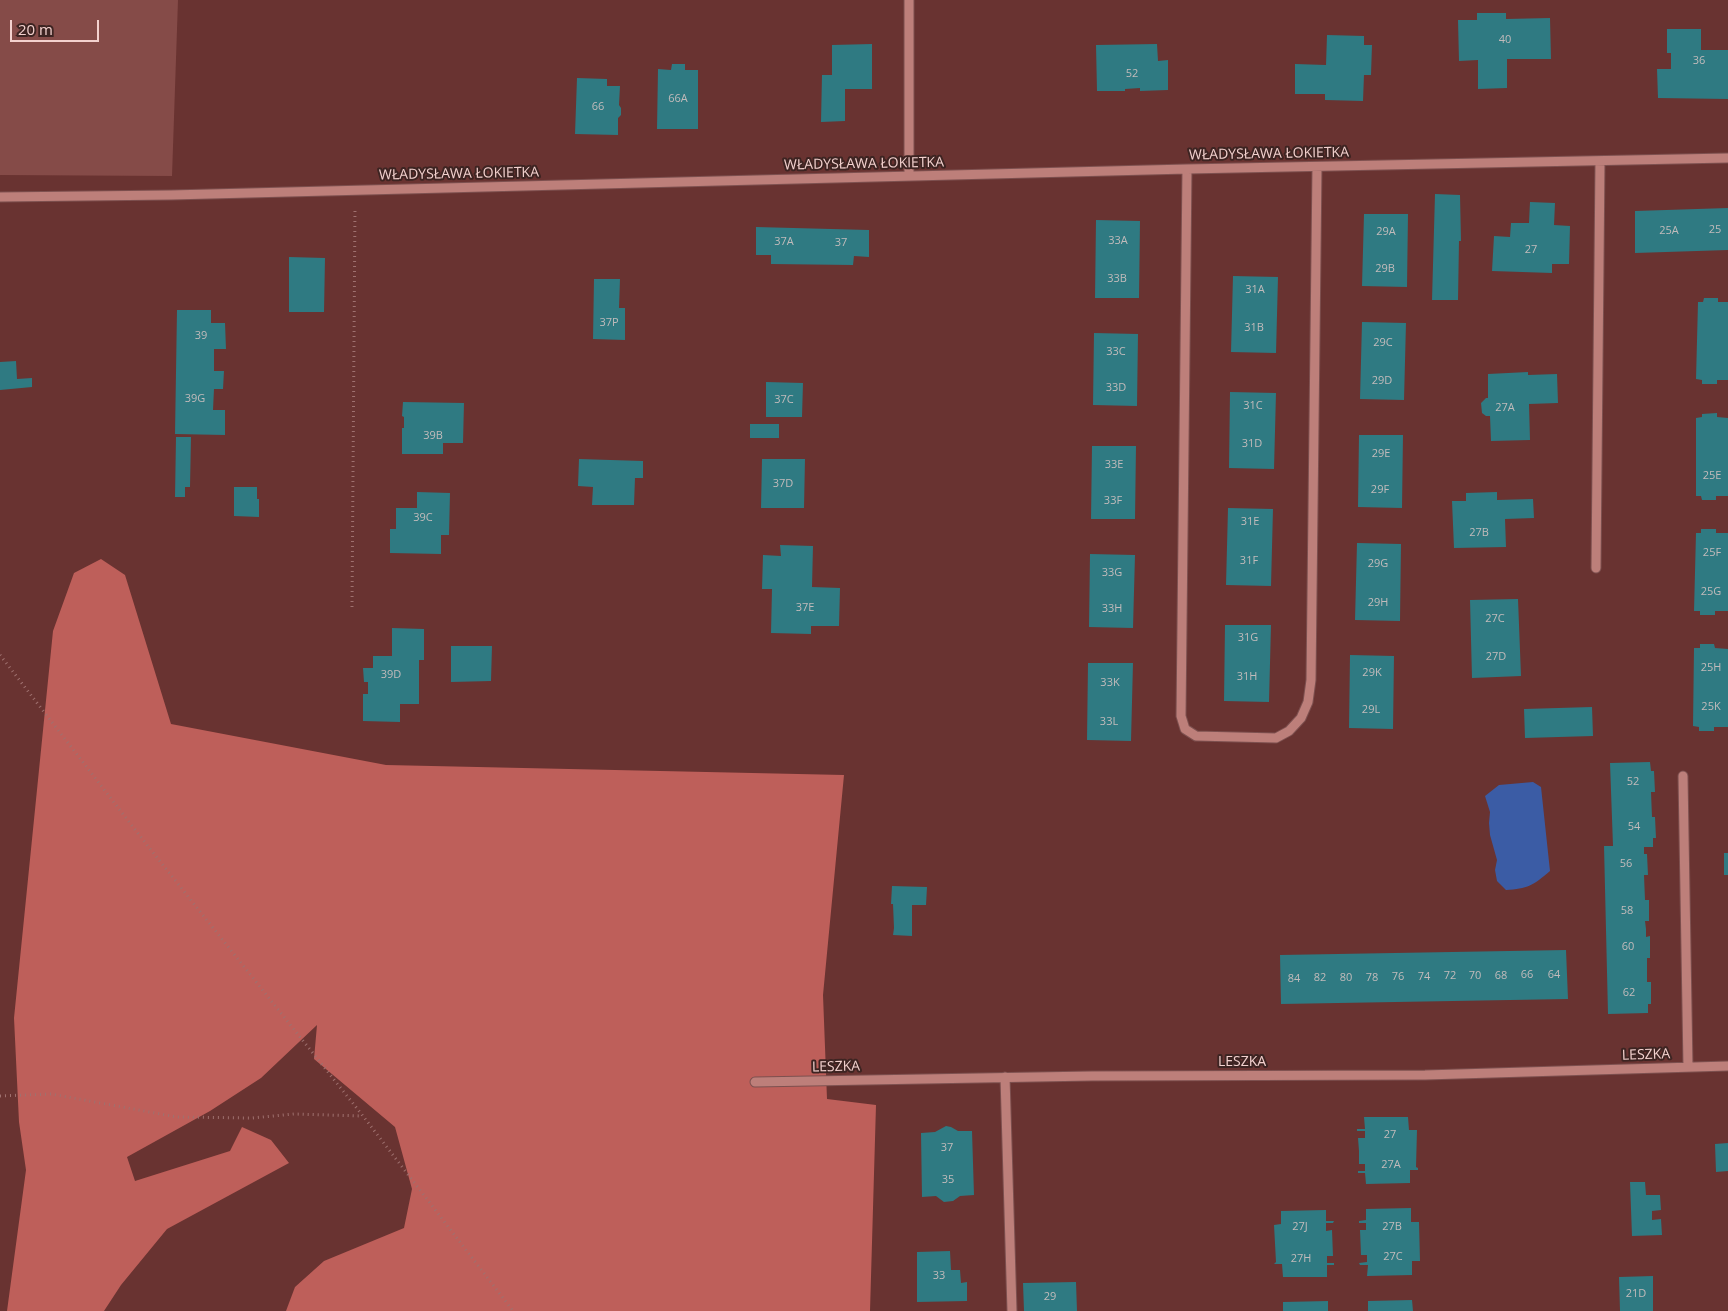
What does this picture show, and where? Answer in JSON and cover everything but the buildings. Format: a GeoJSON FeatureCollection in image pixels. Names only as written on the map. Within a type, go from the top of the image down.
{"type":"FeatureCollection","features":[{"type":"Feature","properties":{"kind":"street"},"geometry":{"type":"LineString","coordinates":[[909,0],[909,176]]}},
{"type":"Feature","properties":{"kind":"street","name":"WŁADYSŁAWA ŁOKIETKA"},"geometry":{"type":"LineString","coordinates":[[0,196],[171,195],[1187,169],[1728,158]]}},
{"type":"Feature","properties":{"kind":"street"},"geometry":{"type":"LineString","coordinates":[[1596,568],[1600,161]]}},
{"type":"Feature","properties":{"kind":"street"},"geometry":{"type":"LineString","coordinates":[[1187,169],[1181,716],[1185,729],[1196,736],[1276,738],[1289,731],[1301,718],[1308,702],[1311,680],[1317,167]]}},
{"type":"Feature","properties":{"kind":"street"},"geometry":{"type":"LineString","coordinates":[[1683,776],[1688,1067]]}},
{"type":"Feature","properties":{"kind":"street","name":"LESZKA"},"geometry":{"type":"LineString","coordinates":[[755,1082],[1006,1077],[1424,1075],[1728,1066]]}},
{"type":"Feature","properties":{"kind":"street"},"geometry":{"type":"LineString","coordinates":[[1006,1077],[1012,1311]]}},
{"type":"Feature","properties":{"kind":"path"},"geometry":{"type":"LineString","coordinates":[[352,607],[355,190]]}},
{"type":"Feature","properties":{"kind":"path"},"geometry":{"type":"LineString","coordinates":[[0,655],[514,1311]]}},
{"type":"Feature","properties":{"kind":"path"},"geometry":{"type":"LineString","coordinates":[[0,1096],[51,1094],[177,1117],[252,1118],[294,1114],[363,1116]]}},
{"type":"Feature","properties":{"kind":"shaded area"},"geometry":{"type":"Polygon","coordinates":[[[0,0],[178,0],[172,176],[0,175],[0,0]]]}},
{"type":"Feature","properties":{"kind":"shaded area"},"geometry":{"type":"Polygon","coordinates":[[[101,559],[125,575],[171,724],[386,765],[844,775],[823,995],[827,1099],[876,1105],[870,1311],[286,1311],[295,1287],[324,1261],[404,1228],[412,1189],[395,1127],[314,1059],[317,1025],[261,1078],[210,1111],[127,1157],[135,1181],[230,1151],[242,1127],[271,1140],[289,1163],[167,1229],[121,1285],[104,1311],[7,1311],[26,1170],[19,1122],[14,1018],[53,631],[74,573],[101,559]]]}},
{"type":"Feature","properties":{"kind":"water"},"geometry":{"type":"Polygon","coordinates":[[[1533,782],[1541,787],[1550,871],[1530,885],[1519,889],[1506,890],[1497,881],[1495,870],[1497,860],[1490,835],[1490,812],[1485,796],[1499,785],[1533,782]]]}}]}
